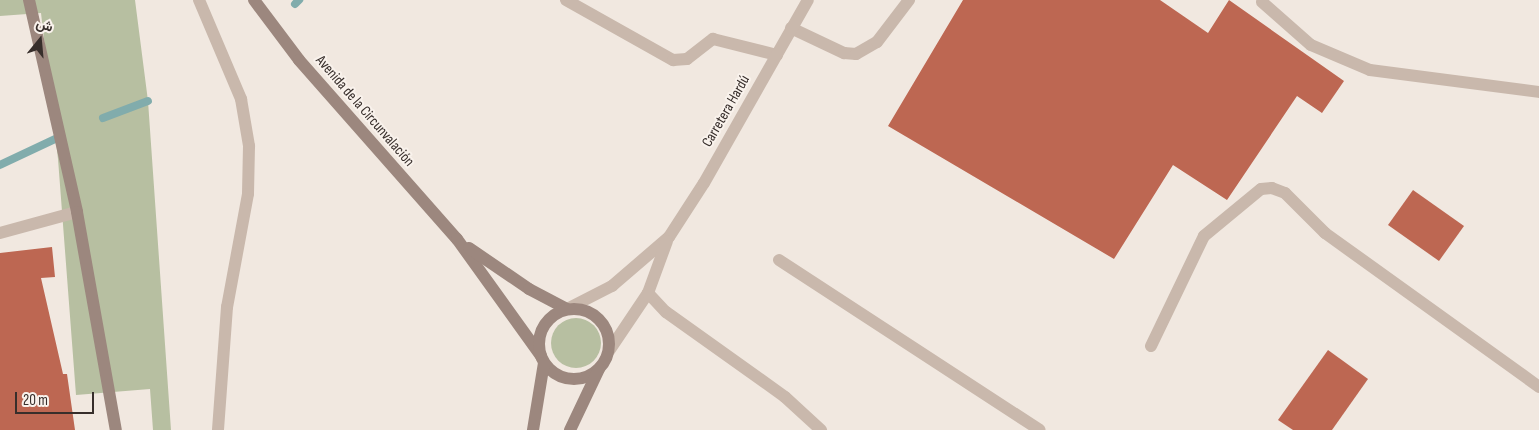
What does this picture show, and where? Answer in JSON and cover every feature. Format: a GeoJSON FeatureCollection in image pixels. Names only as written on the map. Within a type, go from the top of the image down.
{"type":"FeatureCollection","features":[{"type":"Feature","properties":{"kind":"main road"},"geometry":{"type":"LineString","coordinates":[[29,0],[77,212],[116,430]]}},
{"type":"Feature","properties":{"kind":"main road","name":"Avenida de la Circunvalación"},"geometry":{"type":"LineString","coordinates":[[254,0],[299,60],[456,239]]}},
{"type":"Feature","properties":{"kind":"main road"},"geometry":{"type":"LineString","coordinates":[[456,239],[529,289],[568,309]]}},
{"type":"Feature","properties":{"kind":"main road"},"geometry":{"type":"LineString","coordinates":[[456,239],[543,359],[564,377],[577,379],[599,369]]}},
{"type":"Feature","properties":{"kind":"main road"},"geometry":{"type":"LineString","coordinates":[[534,430],[543,359],[541,332],[556,314],[568,309],[579,309],[600,319],[608,334],[609,351],[570,430]]}},
{"type":"Feature","properties":{"kind":"street"},"geometry":{"type":"LineString","coordinates":[[199,0],[242,99],[249,146],[248,194],[227,308],[218,430]]}},
{"type":"Feature","properties":{"kind":"street"},"geometry":{"type":"LineString","coordinates":[[566,0],[673,60],[687,59],[713,38],[776,55]]}},
{"type":"Feature","properties":{"kind":"street","name":"Carretera Hardú"},"geometry":{"type":"LineString","coordinates":[[609,351],[648,293],[669,237],[704,183],[808,0]]}},
{"type":"Feature","properties":{"kind":"street"},"geometry":{"type":"LineString","coordinates":[[791,28],[844,53],[856,54],[877,42],[909,0]]}},
{"type":"Feature","properties":{"kind":"street"},"geometry":{"type":"LineString","coordinates":[[1262,2],[1311,45],[1370,70],[1539,92]]}},
{"type":"Feature","properties":{"kind":"street"},"geometry":{"type":"LineString","coordinates":[[1151,346],[1204,236],[1261,189],[1272,188],[1285,193],[1325,233],[1539,387]]}},
{"type":"Feature","properties":{"kind":"street"},"geometry":{"type":"LineString","coordinates":[[0,233],[77,212]]}},
{"type":"Feature","properties":{"kind":"street","name":"Carretera Hardú"},"geometry":{"type":"LineString","coordinates":[[568,309],[626,276],[669,237]]}},
{"type":"Feature","properties":{"kind":"street"},"geometry":{"type":"LineString","coordinates":[[779,260],[1040,430]]}},
{"type":"Feature","properties":{"kind":"street"},"geometry":{"type":"LineString","coordinates":[[648,293],[666,312],[785,397],[821,430]]}},
{"type":"Feature","properties":{"kind":"green space"},"geometry":{"type":"Polygon","coordinates":[[[0,0],[135,0],[148,101],[171,430],[153,430],[150,389],[76,395],[58,159],[41,13],[0,16],[0,0]]]}},
{"type":"Feature","properties":{"kind":"green space"},"geometry":{"type":"Polygon","coordinates":[[[571,318],[581,318],[594,325],[601,338],[601,348],[594,361],[581,368],[571,368],[562,364],[555,357],[551,348],[551,338],[555,329],[562,322],[571,318]]]}},
{"type":"Feature","properties":{"kind":"building"},"geometry":{"type":"Polygon","coordinates":[[[963,0],[1160,0],[1208,33],[1229,0],[1344,81],[1322,113],[1297,96],[1227,200],[1173,165],[1114,259],[888,126],[963,0]]]}},
{"type":"Feature","properties":{"kind":"building"},"geometry":{"type":"Polygon","coordinates":[[[1413,190],[1464,226],[1439,261],[1388,225],[1413,190]]]}},
{"type":"Feature","properties":{"kind":"building"},"geometry":{"type":"Polygon","coordinates":[[[52,247],[55,277],[41,278],[63,374],[67,374],[75,430],[0,430],[0,253],[52,247]]]}},
{"type":"Feature","properties":{"kind":"building"},"geometry":{"type":"Polygon","coordinates":[[[1328,350],[1368,379],[1332,430],[1293,430],[1278,420],[1328,350]]]}},
{"type":"Feature","properties":{"kind":"waterway"},"geometry":{"type":"LineString","coordinates":[[295,4],[299,0]]}},
{"type":"Feature","properties":{"kind":"waterway"},"geometry":{"type":"LineString","coordinates":[[103,118],[148,101]]}},
{"type":"Feature","properties":{"kind":"waterway"},"geometry":{"type":"LineString","coordinates":[[0,165],[57,138]]}}]}
